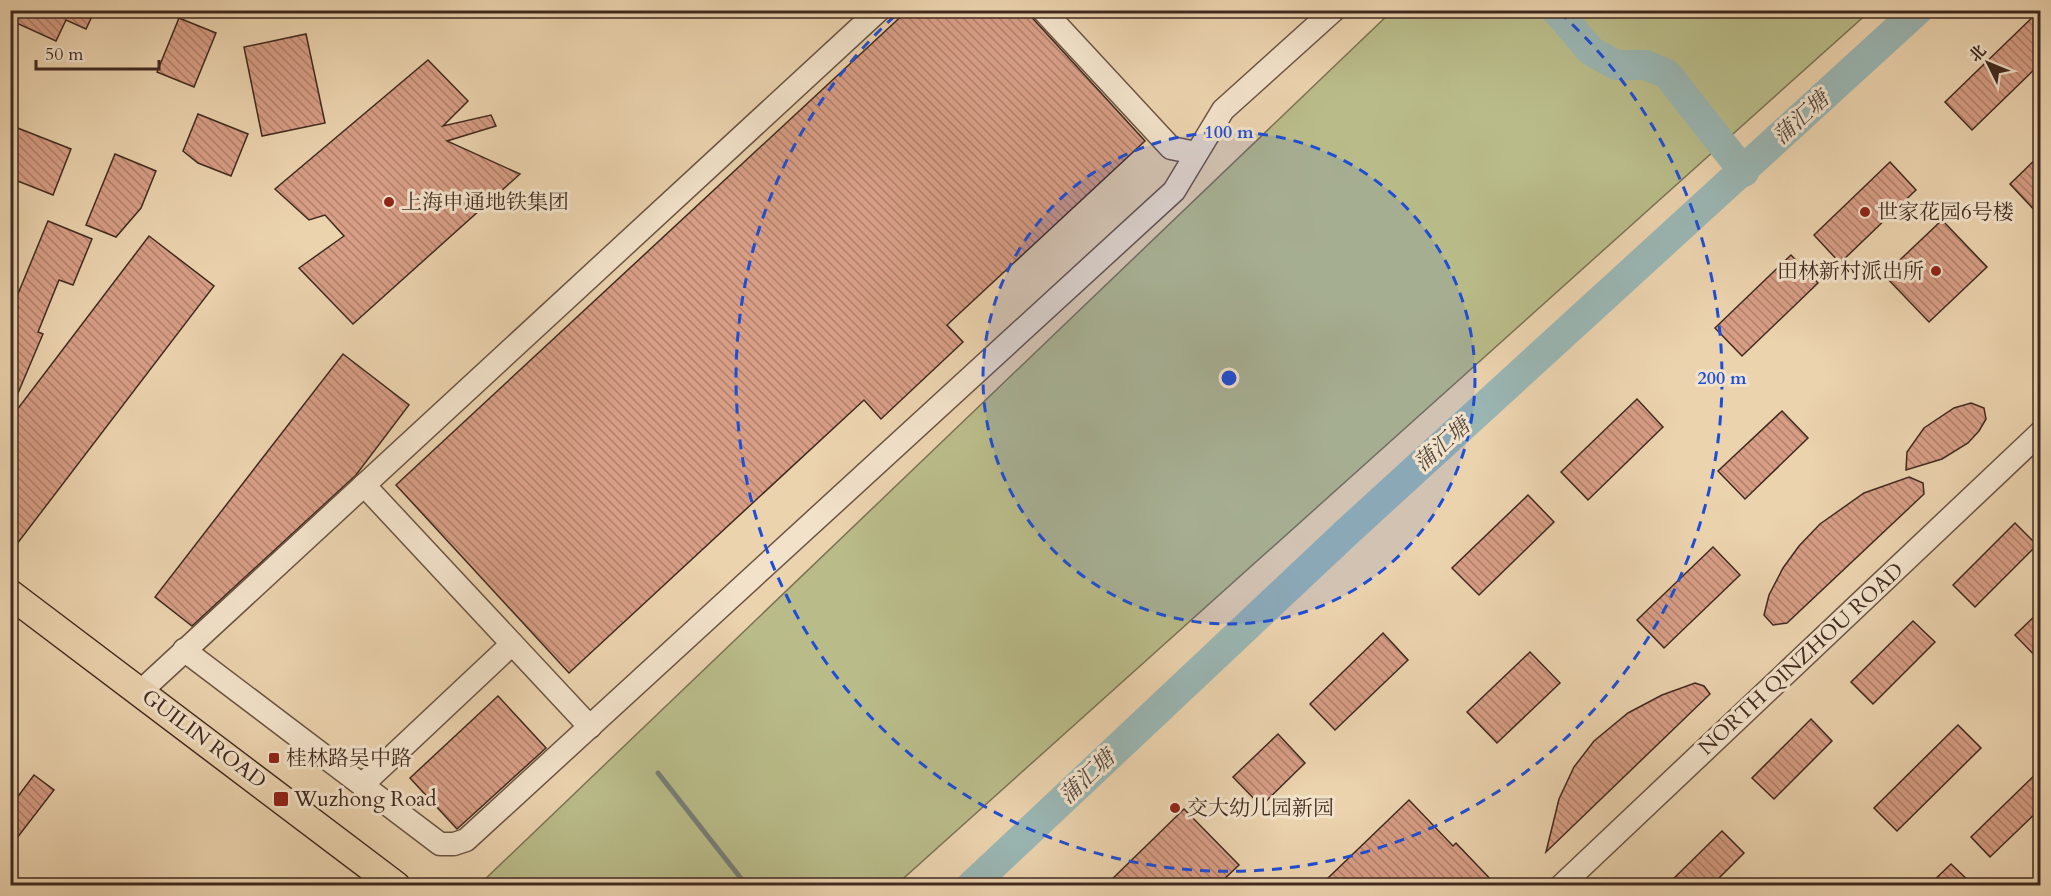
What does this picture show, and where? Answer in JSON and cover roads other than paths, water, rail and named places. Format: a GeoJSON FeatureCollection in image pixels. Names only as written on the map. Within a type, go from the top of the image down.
{"type":"FeatureCollection","features":[{"type":"Feature","properties":{"kind":"main road","name":"GUILIN ROAD"},"geometry":{"type":"LineString","coordinates":[[10,594],[396,885]]}},
{"type":"Feature","properties":{"kind":"street"},"geometry":{"type":"LineString","coordinates":[[141,691],[879,10]]}},
{"type":"Feature","properties":{"kind":"street"},"geometry":{"type":"LineString","coordinates":[[1044,10],[1171,148],[1196,153]]}},
{"type":"Feature","properties":{"kind":"street"},"geometry":{"type":"LineString","coordinates":[[184,651],[440,844],[454,844],[466,840],[1174,191],[1223,110],[1334,10]]}},
{"type":"Feature","properties":{"kind":"street","name":"NORTH QINZHOU ROAD"},"geometry":{"type":"LineString","coordinates":[[1562,885],[2040,433]]}},
{"type":"Feature","properties":{"kind":"street"},"geometry":{"type":"LineString","coordinates":[[364,485],[590,727]]}},
{"type":"Feature","properties":{"kind":"street"},"geometry":{"type":"LineString","coordinates":[[362,785],[519,651]]}},
{"type":"Feature","properties":{"kind":"waterway"},"geometry":{"type":"LineString","coordinates":[[1556,10],[1591,51],[1616,65],[1646,65],[1667,74],[1744,172]]}},
{"type":"Feature","properties":{"kind":"waterway","name":"蒲汇塘"},"geometry":{"type":"LineString","coordinates":[[971,886],[1347,532],[1918,10]]}},
{"type":"Feature","properties":{"kind":"waterway"},"geometry":{"type":"LineString","coordinates":[[658,773],[747,886]]}},
{"type":"Feature","properties":{"kind":"place","name":"上海申通地铁集团"},"geometry":{"type":"Point","coordinates":[389,202]}},
{"type":"Feature","properties":{"kind":"place","name":"世家花园6号楼"},"geometry":{"type":"Point","coordinates":[1865,212]}},
{"type":"Feature","properties":{"kind":"place","name":"田林新村派出所"},"geometry":{"type":"Point","coordinates":[1936,271]}},
{"type":"Feature","properties":{"kind":"place","name":"桂林路吴中路"},"geometry":{"type":"Point","coordinates":[274,758]}},
{"type":"Feature","properties":{"kind":"place","name":"Wuzhong Road"},"geometry":{"type":"Point","coordinates":[281,799]}},
{"type":"Feature","properties":{"kind":"place","name":"交大幼儿园新园"},"geometry":{"type":"Point","coordinates":[1175,808]}}]}
